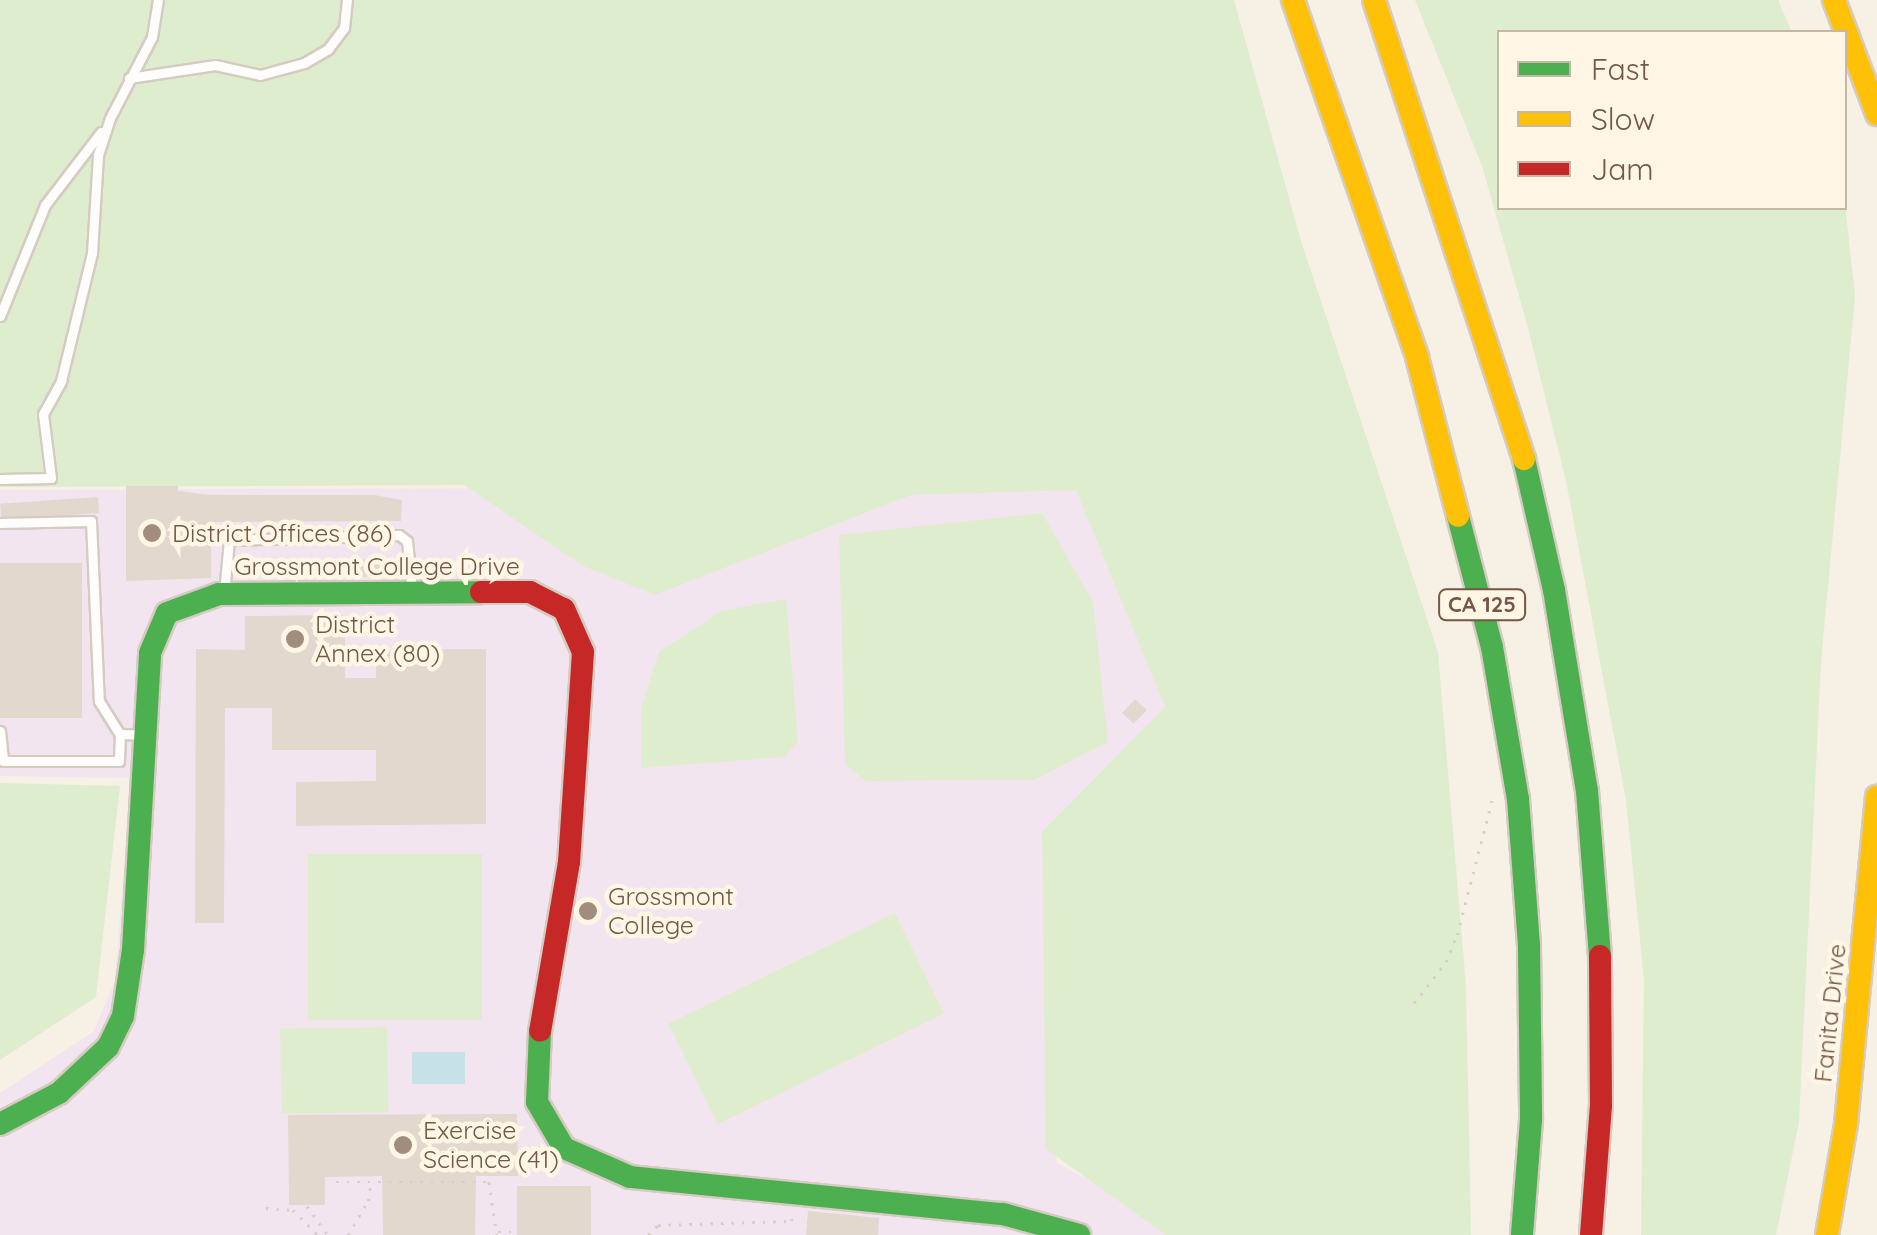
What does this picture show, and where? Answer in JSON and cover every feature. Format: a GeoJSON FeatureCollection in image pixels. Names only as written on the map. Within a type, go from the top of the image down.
{"type":"FeatureCollection","features":[{"type":"Feature","properties":{"kind":"main road","name":"CA 125"},"geometry":{"type":"LineString","coordinates":[[1293,0],[1417,357],[1492,647],[1518,799],[1529,948],[1531,1120],[1522,1235]]}},
{"type":"Feature","properties":{"kind":"main road","name":"CA 125"},"geometry":{"type":"LineString","coordinates":[[1374,0],[1525,462],[1554,590],[1587,791],[1600,951],[1601,1106],[1591,1235]]}},
{"type":"Feature","properties":{"kind":"main road"},"geometry":{"type":"LineString","coordinates":[[1834,0],[1871,67],[1877,114]]}},
{"type":"Feature","properties":{"kind":"main road","name":"Grossmont College Drive"},"geometry":{"type":"LineString","coordinates":[[0,1124],[59,1093],[108,1047],[123,1016],[133,950],[154,633],[168,612],[224,594],[530,592],[564,609],[584,652],[569,862],[534,1064],[537,1102],[564,1148],[630,1176],[1002,1214],[1078,1235]]}},
{"type":"Feature","properties":{"kind":"main road","name":"Fanita Drive"},"geometry":{"type":"LineString","coordinates":[[1826,1235],[1846,1124],[1877,796]]}},
{"type":"Feature","properties":{"kind":"lane"},"geometry":{"type":"LineString","coordinates":[[0,316],[45,204],[88,156],[152,37],[158,0]]}},
{"type":"Feature","properties":{"kind":"lane"},"geometry":{"type":"LineString","coordinates":[[129,78],[216,66],[260,74],[304,63],[328,49],[344,28],[347,0]]}},
{"type":"Feature","properties":{"kind":"lane"},"geometry":{"type":"LineString","coordinates":[[0,479],[51,478],[43,414],[61,381],[92,253],[98,155],[112,114]]}},
{"type":"Feature","properties":{"kind":"lane"},"geometry":{"type":"LineString","coordinates":[[0,522],[91,521],[99,701],[120,734],[119,761],[2,761],[0,731]]}},
{"type":"Feature","properties":{"kind":"lane"},"geometry":{"type":"LineString","coordinates":[[224,594],[223,550],[229,540],[400,535],[411,557],[412,593]]}},
{"type":"Feature","properties":{"kind":"lane"},"geometry":{"type":"LineString","coordinates":[[120,734],[146,736]]}},
{"type":"Feature","properties":{"kind":"path"},"geometry":{"type":"LineString","coordinates":[[1414,1003],[1446,962],[1457,934],[1482,822],[1496,787]]}},
{"type":"Feature","properties":{"kind":"path"},"geometry":{"type":"LineString","coordinates":[[336,1182],[490,1182],[497,1234],[515,1232]]}},
{"type":"Feature","properties":{"kind":"path"},"geometry":{"type":"LineString","coordinates":[[348,1235],[368,1201],[371,1182]]}},
{"type":"Feature","properties":{"kind":"path"},"geometry":{"type":"LineString","coordinates":[[648,1235],[658,1226],[791,1221],[798,1192]]}},
{"type":"Feature","properties":{"kind":"path"},"geometry":{"type":"LineString","coordinates":[[307,1206],[328,1235]]}},
{"type":"Feature","properties":{"kind":"path"},"geometry":{"type":"LineString","coordinates":[[266,1208],[294,1210],[318,1235]]}},
{"type":"Feature","properties":{"kind":"shaded area","name":"Grossmont College"},"geometry":{"type":"Polygon","coordinates":[[[1102,486],[1165,707],[1056,842],[1057,1163],[1193,1235],[0,1235],[0,1093],[93,1032],[115,981],[131,778],[0,776],[0,490],[1102,486]]]}},
{"type":"Feature","properties":{"kind":"green space"},"geometry":{"type":"Polygon","coordinates":[[[0,0],[1234,0],[1301,241],[1438,652],[1466,985],[1471,1235],[1166,1235],[1046,1149],[1042,832],[1165,707],[1076,490],[911,495],[655,595],[583,566],[464,485],[0,487],[0,0]]]}},
{"type":"Feature","properties":{"kind":"green space"},"geometry":{"type":"Polygon","coordinates":[[[1415,0],[1778,0],[1791,30],[1497,30],[1497,210],[1846,210],[1855,296],[1821,662],[1799,1122],[1776,1235],[1641,1235],[1644,980],[1626,800],[1566,481],[1482,166],[1415,0]]]}},
{"type":"Feature","properties":{"kind":"green space"},"geometry":{"type":"Polygon","coordinates":[[[1042,513],[1093,602],[1108,742],[1034,780],[866,781],[845,764],[839,535],[1042,513]]]}},
{"type":"Feature","properties":{"kind":"green space"},"geometry":{"type":"Polygon","coordinates":[[[786,599],[798,742],[784,757],[641,768],[641,708],[659,652],[721,611],[786,599]]]}},
{"type":"Feature","properties":{"kind":"green space"},"geometry":{"type":"Polygon","coordinates":[[[0,783],[120,786],[96,997],[0,1060],[0,783]]]}},
{"type":"Feature","properties":{"kind":"green space"},"geometry":{"type":"Polygon","coordinates":[[[308,854],[482,854],[482,1020],[308,1020],[308,854]]]}},
{"type":"Feature","properties":{"kind":"green space"},"geometry":{"type":"Polygon","coordinates":[[[895,913],[944,1014],[718,1124],[669,1023],[895,913]]]}},
{"type":"Feature","properties":{"kind":"green space"},"geometry":{"type":"Polygon","coordinates":[[[387,1027],[388,1112],[281,1114],[280,1029],[387,1027]]]}},
{"type":"Feature","properties":{"kind":"water"},"geometry":{"type":"Polygon","coordinates":[[[412,1052],[465,1052],[465,1084],[412,1084],[412,1052]]]}},
{"type":"Feature","properties":{"kind":"building"},"geometry":{"type":"Polygon","coordinates":[[[126,486],[178,486],[178,491],[210,495],[374,495],[402,500],[401,521],[211,522],[211,578],[126,581],[126,486]]]}},
{"type":"Feature","properties":{"kind":"building"},"geometry":{"type":"Polygon","coordinates":[[[98,497],[99,513],[1,520],[0,504],[98,497]]]}},
{"type":"Feature","properties":{"kind":"building"},"geometry":{"type":"Polygon","coordinates":[[[383,558],[384,576],[339,578],[338,560],[383,558]]]}},
{"type":"Feature","properties":{"kind":"building"},"geometry":{"type":"Polygon","coordinates":[[[0,563],[82,563],[82,718],[0,718],[0,563]]]}},
{"type":"Feature","properties":{"kind":"building"},"geometry":{"type":"Polygon","coordinates":[[[345,615],[345,678],[376,678],[376,649],[486,649],[486,824],[296,826],[296,782],[376,781],[376,750],[272,750],[272,708],[225,708],[224,923],[195,923],[196,649],[245,650],[245,616],[345,615]]]}},
{"type":"Feature","properties":{"kind":"building"},"geometry":{"type":"Polygon","coordinates":[[[1135,699],[1147,710],[1134,724],[1122,713],[1135,699]]]}},
{"type":"Feature","properties":{"kind":"building","name":"Exercise Science (41)"},"geometry":{"type":"Polygon","coordinates":[[[517,1114],[518,1176],[476,1176],[475,1235],[383,1235],[382,1176],[325,1177],[325,1205],[289,1205],[288,1115],[517,1114]]]}},
{"type":"Feature","properties":{"kind":"building"},"geometry":{"type":"Polygon","coordinates":[[[517,1186],[591,1186],[591,1235],[517,1235],[517,1186]]]}},
{"type":"Feature","properties":{"kind":"building"},"geometry":{"type":"Polygon","coordinates":[[[808,1211],[879,1218],[878,1235],[806,1235],[808,1211]]]}},
{"type":"Feature","properties":{"kind":"traffic: fast"},"geometry":{"type":"LineString","coordinates":[[1524,459],[1554,590],[1587,791],[1600,956]]}},
{"type":"Feature","properties":{"kind":"traffic: fast"},"geometry":{"type":"LineString","coordinates":[[1458,516],[1492,647],[1518,799],[1529,947],[1531,1120],[1522,1235]]}},
{"type":"Feature","properties":{"kind":"traffic: fast"},"geometry":{"type":"LineString","coordinates":[[0,1124],[59,1093],[108,1047],[123,1016],[133,950],[150,653],[167,613],[219,594],[481,592]]}},
{"type":"Feature","properties":{"kind":"traffic: fast"},"geometry":{"type":"LineString","coordinates":[[540,1031],[537,1102],[564,1148],[630,1177],[1003,1214],[1079,1235]]}},
{"type":"Feature","properties":{"kind":"traffic: slow"},"geometry":{"type":"LineString","coordinates":[[1293,0],[1417,357],[1458,516]]}},
{"type":"Feature","properties":{"kind":"traffic: slow"},"geometry":{"type":"LineString","coordinates":[[1374,0],[1524,459]]}},
{"type":"Feature","properties":{"kind":"traffic: slow"},"geometry":{"type":"LineString","coordinates":[[1834,0],[1845,30]]}},
{"type":"Feature","properties":{"kind":"traffic: slow"},"geometry":{"type":"LineString","coordinates":[[1847,34],[1877,114]]}},
{"type":"Feature","properties":{"kind":"traffic: slow"},"geometry":{"type":"LineString","coordinates":[[1827,1235],[1846,1124],[1877,796]]}},
{"type":"Feature","properties":{"kind":"traffic: jam"},"geometry":{"type":"LineString","coordinates":[[481,592],[530,592],[564,609],[583,652],[569,862],[540,1031]]}},
{"type":"Feature","properties":{"kind":"traffic: jam"},"geometry":{"type":"LineString","coordinates":[[1591,1235],[1601,1106],[1600,956]]}},
{"type":"Feature","properties":{"kind":"place","name":"District Offices (86)"},"geometry":{"type":"Point","coordinates":[152,533]}},
{"type":"Feature","properties":{"kind":"place","name":"District Annex (80)"},"geometry":{"type":"Point","coordinates":[295,639]}},
{"type":"Feature","properties":{"kind":"place","name":"Grossmont College"},"geometry":{"type":"Point","coordinates":[588,911]}},
{"type":"Feature","properties":{"kind":"place","name":"Exercise Science (41)"},"geometry":{"type":"Point","coordinates":[403,1145]}}]}
